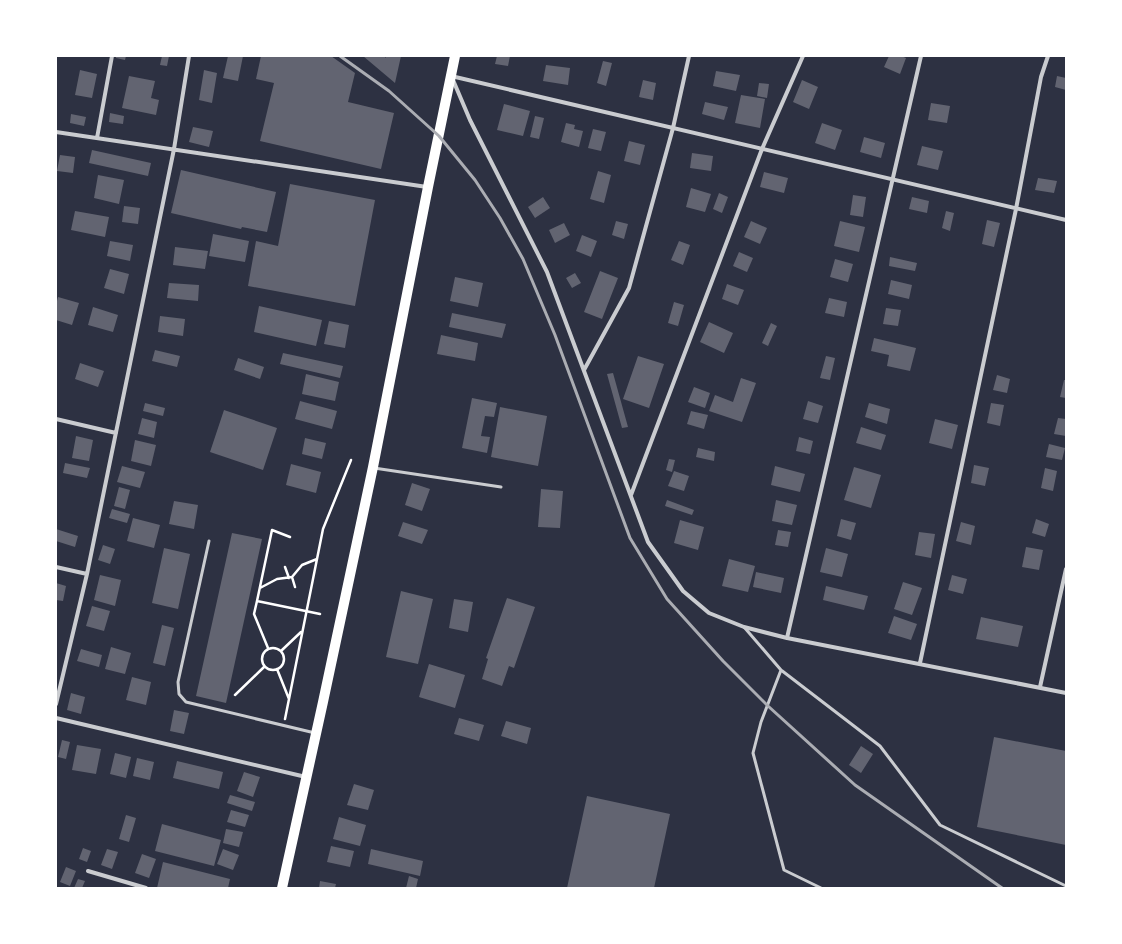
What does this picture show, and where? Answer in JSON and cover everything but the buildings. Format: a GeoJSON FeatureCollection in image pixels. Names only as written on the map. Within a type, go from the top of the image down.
{"type":"FeatureCollection","features":[{"type":"Feature","properties":{"kind":"main road"},"geometry":{"type":"LineString","coordinates":[[282,888],[373,467],[455,56]]}},
{"type":"Feature","properties":{"kind":"street"},"geometry":{"type":"LineString","coordinates":[[97,138],[112,56]]}},
{"type":"Feature","properties":{"kind":"street"},"geometry":{"type":"LineString","coordinates":[[56,704],[87,574],[116,433],[174,149],[189,56]]}},
{"type":"Feature","properties":{"kind":"street"},"geometry":{"type":"LineString","coordinates":[[584,370],[629,288],[673,128],[689,56]]}},
{"type":"Feature","properties":{"kind":"street"},"geometry":{"type":"LineString","coordinates":[[630,495],[762,149],[803,56]]}},
{"type":"Feature","properties":{"kind":"street"},"geometry":{"type":"LineString","coordinates":[[787,638],[921,56]]}},
{"type":"Feature","properties":{"kind":"street"},"geometry":{"type":"LineString","coordinates":[[920,663],[1016,209],[1041,78],[1048,56]]}},
{"type":"Feature","properties":{"kind":"street"},"geometry":{"type":"LineString","coordinates":[[451,76],[1066,220]]}},
{"type":"Feature","properties":{"kind":"street"},"geometry":{"type":"LineString","coordinates":[[451,76],[470,120],[547,272],[648,542],[683,591],[709,614],[744,627],[787,638],[1066,693]]}},
{"type":"Feature","properties":{"kind":"street"},"geometry":{"type":"LineString","coordinates":[[56,132],[428,187]]}},
{"type":"Feature","properties":{"kind":"street"},"geometry":{"type":"LineString","coordinates":[[56,419],[116,433]]}},
{"type":"Feature","properties":{"kind":"street"},"geometry":{"type":"LineString","coordinates":[[56,567],[87,574]]}},
{"type":"Feature","properties":{"kind":"street"},"geometry":{"type":"LineString","coordinates":[[1040,688],[1066,570]]}},
{"type":"Feature","properties":{"kind":"street"},"geometry":{"type":"LineString","coordinates":[[56,718],[306,777]]}},
{"type":"Feature","properties":{"kind":"street"},"geometry":{"type":"LineString","coordinates":[[88,871],[146,888]]}},
{"type":"Feature","properties":{"kind":"lane"},"geometry":{"type":"LineString","coordinates":[[373,467],[501,487]]}},
{"type":"Feature","properties":{"kind":"lane"},"geometry":{"type":"LineString","coordinates":[[209,541],[178,682],[179,694],[186,702],[316,733]]}},
{"type":"Feature","properties":{"kind":"lane"},"geometry":{"type":"LineString","coordinates":[[744,627],[781,670],[880,746],[940,825],[1066,886]]}},
{"type":"Feature","properties":{"kind":"lane"},"geometry":{"type":"LineString","coordinates":[[781,670],[761,722],[753,753],[784,870],[822,888]]}},
{"type":"Feature","properties":{"kind":"path"},"geometry":{"type":"LineString","coordinates":[[283,725],[323,529],[351,460]]}},
{"type":"Feature","properties":{"kind":"path"},"geometry":{"type":"LineString","coordinates":[[268,648],[254,614],[272,530],[290,537]]}},
{"type":"Feature","properties":{"kind":"path"},"geometry":{"type":"LineString","coordinates":[[260,589],[277,579],[291,578],[302,565],[317,559]]}},
{"type":"Feature","properties":{"kind":"path"},"geometry":{"type":"LineString","coordinates":[[285,567],[295,587]]}},
{"type":"Feature","properties":{"kind":"path"},"geometry":{"type":"LineString","coordinates":[[257,601],[320,614]]}},
{"type":"Feature","properties":{"kind":"path"},"geometry":{"type":"LineString","coordinates":[[281,651],[302,632]]}},
{"type":"Feature","properties":{"kind":"path"},"geometry":{"type":"LineString","coordinates":[[268,648],[277,648],[281,651],[284,658],[284,663],[277,670],[270,670],[264,667],[262,656],[264,651],[268,648]]}},
{"type":"Feature","properties":{"kind":"path"},"geometry":{"type":"LineString","coordinates":[[235,695],[264,667]]}},
{"type":"Feature","properties":{"kind":"path"},"geometry":{"type":"LineString","coordinates":[[277,670],[289,699]]}},
{"type":"Feature","properties":{"kind":"railway"},"geometry":{"type":"LineString","coordinates":[[340,56],[389,91],[439,136],[475,180],[500,218],[523,259],[555,335],[630,538],[667,599],[723,661],[768,706],[855,785],[1002,888]]}}]}
